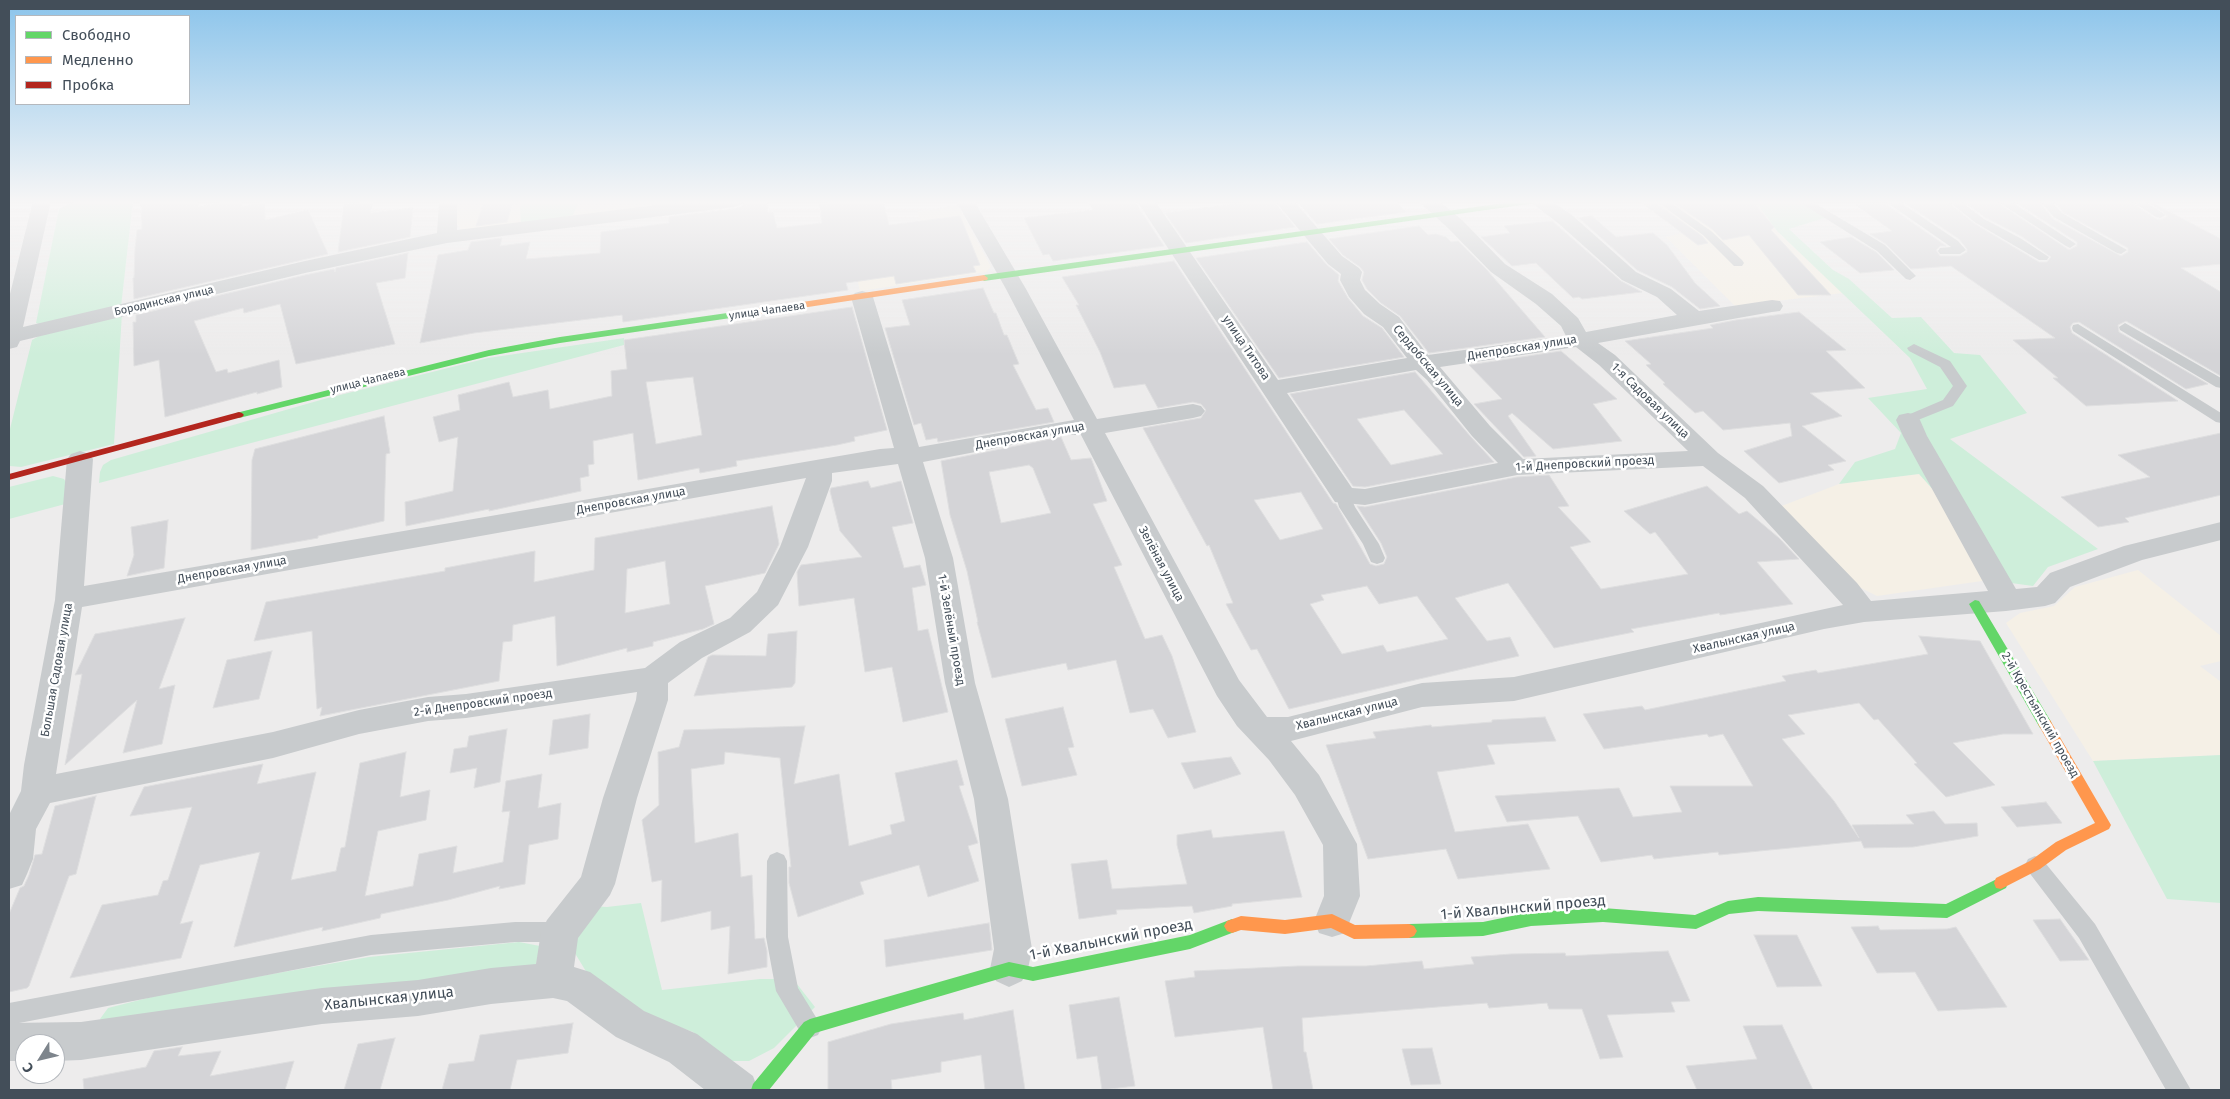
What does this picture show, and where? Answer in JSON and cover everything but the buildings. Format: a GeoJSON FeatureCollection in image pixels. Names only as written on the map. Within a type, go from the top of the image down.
{"type":"FeatureCollection","features":[{"type":"Feature","properties":{"kind":"street"},"geometry":{"type":"LineString","coordinates":[[9,339],[30,252]]}},
{"type":"Feature","properties":{"kind":"street","name":"Бородинская улица"},"geometry":{"type":"LineString","coordinates":[[9,339],[372,252]]}},
{"type":"Feature","properties":{"kind":"street","name":"Зелёная улица"},"geometry":{"type":"LineString","coordinates":[[995,252],[1228,688],[1248,717],[1281,751],[1307,785],[1340,844],[1342,896],[1332,920]]}},
{"type":"Feature","properties":{"kind":"street","name":"улица Чапаева"},"geometry":{"type":"LineString","coordinates":[[9,477],[331,390],[489,353],[570,339],[1008,275],[1178,252]]}},
{"type":"Feature","properties":{"kind":"street","name":"улица Титова"},"geometry":{"type":"LineString","coordinates":[[1180,252],[1344,496]]}},
{"type":"Feature","properties":{"kind":"street","name":"Сердобская улица"},"geometry":{"type":"LineString","coordinates":[[1329,252],[1334,260],[1352,272],[1350,280],[1356,293],[1372,309],[1391,322],[1423,364],[1435,375],[1481,431],[1517,467]]}},
{"type":"Feature","properties":{"kind":"street","name":"1-я Садовая улица"},"geometry":{"type":"LineString","coordinates":[[1483,252],[1498,268],[1544,298],[1570,323],[1579,339],[1607,360],[1709,458],[1754,492],[1846,590],[1864,612]]}},
{"type":"Feature","properties":{"kind":"street"},"geometry":{"type":"LineString","coordinates":[[1602,252],[1629,276],[1664,294],[1694,318]]}},
{"type":"Feature","properties":{"kind":"street","name":"1-й Зелёный проезд"},"geometry":{"type":"LineString","coordinates":[[862,297],[907,455],[939,558],[960,683],[991,799],[1012,949],[1009,969]]}},
{"type":"Feature","properties":{"kind":"street","name":"Днепровская улица"},"geometry":{"type":"LineString","coordinates":[[1273,388],[1772,306]]}},
{"type":"Feature","properties":{"kind":"street","name":"Днепровская улица"},"geometry":{"type":"LineString","coordinates":[[69,600],[880,457],[932,454],[1064,428],[1106,426],[1193,410]]}},
{"type":"Feature","properties":{"kind":"street"},"geometry":{"type":"LineString","coordinates":[[1908,420],[1915,436],[1999,582],[2006,601]]}},
{"type":"Feature","properties":{"kind":"street","name":"1-й Днепровский проезд"},"geometry":{"type":"LineString","coordinates":[[1344,496],[1365,498],[1517,467],[1709,458]]}},
{"type":"Feature","properties":{"kind":"street","name":"Большая Садовая улица"},"geometry":{"type":"LineString","coordinates":[[9,874],[15,859],[19,829],[38,792],[40,765],[69,600],[80,459]]}},
{"type":"Feature","properties":{"kind":"street","name":"2-й Днепровский проезд"},"geometry":{"type":"LineString","coordinates":[[38,792],[68,784],[273,746],[360,722],[428,709],[466,706],[653,678],[691,650],[740,625],[768,598],[794,547],[819,482],[819,468]]}},
{"type":"Feature","properties":{"kind":"street","name":"Хвалынская улица"},"geometry":{"type":"LineString","coordinates":[[1259,729],[1288,729],[1422,695],[1514,689],[1824,619],[1864,612],[1975,604],[2045,596],[2060,580],[2134,553],[2221,531]]}},
{"type":"Feature","properties":{"kind":"street","name":"2-й Крестьянский проезд"},"geometry":{"type":"LineString","coordinates":[[1975,604],[2104,825]]}},
{"type":"Feature","properties":{"kind":"street"},"geometry":{"type":"LineString","coordinates":[[553,980],[560,932],[597,884],[620,798],[652,700],[653,678]]}},
{"type":"Feature","properties":{"kind":"street","name":"1-й Хвалынский проезд"},"geometry":{"type":"LineString","coordinates":[[810,1026],[1009,969],[1033,974],[1190,942],[1241,923],[1285,927],[1332,920],[1354,932],[1483,929],[1531,919],[1603,915],[1696,922],[1728,908],[1758,904],[1947,911],[2035,865],[2061,846],[2104,825]]}},
{"type":"Feature","properties":{"kind":"street","name":"Хвалынская улица"},"geometry":{"type":"LineString","coordinates":[[9,1042],[81,1041],[322,1006],[418,998],[491,986],[553,980],[576,985],[630,1024],[683,1048],[738,1090]]}},
{"type":"Feature","properties":{"kind":"street"},"geometry":{"type":"LineString","coordinates":[[759,1090],[810,1026]]}},
{"type":"Feature","properties":{"kind":"lane"},"geometry":{"type":"LineString","coordinates":[[1727,252],[1738,263]]}},
{"type":"Feature","properties":{"kind":"lane"},"geometry":{"type":"LineString","coordinates":[[1885,252],[1910,276]]}},
{"type":"Feature","properties":{"kind":"lane"},"geometry":{"type":"LineString","coordinates":[[2036,252],[2043,257]]}},
{"type":"Feature","properties":{"kind":"lane"},"geometry":{"type":"LineString","coordinates":[[2125,327],[2221,384]]}},
{"type":"Feature","properties":{"kind":"lane"},"geometry":{"type":"LineString","coordinates":[[2078,328],[2221,419]]}},
{"type":"Feature","properties":{"kind":"lane"},"geometry":{"type":"LineString","coordinates":[[1908,420],[1948,403],[1960,386],[1945,364],[1914,348]]}},
{"type":"Feature","properties":{"kind":"lane"},"geometry":{"type":"LineString","coordinates":[[1344,496],[1347,507],[1371,544],[1377,558]]}},
{"type":"Feature","properties":{"kind":"lane"},"geometry":{"type":"LineString","coordinates":[[777,861],[778,937],[787,991],[810,1026]]}},
{"type":"Feature","properties":{"kind":"lane"},"geometry":{"type":"LineString","coordinates":[[2035,865],[2087,931],[2178,1090]]}},
{"type":"Feature","properties":{"kind":"lane"},"geometry":{"type":"LineString","coordinates":[[9,1014],[372,945],[515,932],[560,932]]}},
{"type":"Feature","properties":{"kind":"shaded area"},"geometry":{"type":"Polygon","coordinates":[[[905,252],[983,252],[991,267],[986,272],[860,291],[853,261],[905,252]]]}},
{"type":"Feature","properties":{"kind":"shaded area"},"geometry":{"type":"Polygon","coordinates":[[[1681,252],[1800,252],[1843,293],[1735,306],[1681,252]]]}},
{"type":"Feature","properties":{"kind":"shaded area"},"geometry":{"type":"Polygon","coordinates":[[[1919,474],[1945,503],[1989,580],[1877,596],[1857,586],[1779,507],[1839,484],[1919,474]]]}},
{"type":"Feature","properties":{"kind":"shaded area"},"geometry":{"type":"Polygon","coordinates":[[[2138,570],[2221,636],[2221,661],[2200,666],[2221,682],[2221,755],[2093,761],[2006,623],[2020,613],[2054,606],[2075,587],[2138,570]]]}},
{"type":"Feature","properties":{"kind":"green space"},"geometry":{"type":"Polygon","coordinates":[[[50,252],[127,252],[121,307],[42,325],[36,323],[50,252]]]}},
{"type":"Feature","properties":{"kind":"green space"},"geometry":{"type":"Polygon","coordinates":[[[1799,252],[1814,252],[1833,270],[1849,279],[1892,318],[1921,317],[1954,353],[1980,355],[2027,413],[1950,439],[2098,549],[2048,567],[2033,586],[1989,580],[1945,503],[1919,474],[1839,484],[1855,462],[1895,449],[1901,433],[1868,398],[1927,389],[1910,358],[1799,252]]]}},
{"type":"Feature","properties":{"kind":"green space"},"geometry":{"type":"Polygon","coordinates":[[[122,313],[114,444],[21,467],[10,466],[9,433],[32,340],[39,336],[122,313]]]}},
{"type":"Feature","properties":{"kind":"green space"},"geometry":{"type":"Polygon","coordinates":[[[624,338],[624,345],[99,483],[103,465],[111,460],[324,399],[488,358],[624,338]]]}},
{"type":"Feature","properties":{"kind":"green space"},"geometry":{"type":"Polygon","coordinates":[[[53,476],[64,479],[71,491],[69,503],[9,519],[9,487],[53,476]]]}},
{"type":"Feature","properties":{"kind":"green space"},"geometry":{"type":"Polygon","coordinates":[[[2221,755],[2221,903],[2167,899],[2093,761],[2221,755]]]}},
{"type":"Feature","properties":{"kind":"green space"},"geometry":{"type":"Polygon","coordinates":[[[641,903],[662,990],[760,979],[793,979],[815,1007],[774,1048],[749,1061],[726,1061],[693,1032],[657,1019],[587,973],[573,950],[581,922],[591,906],[607,907],[641,903]]]}},
{"type":"Feature","properties":{"kind":"green space"},"geometry":{"type":"Polygon","coordinates":[[[519,942],[540,946],[536,965],[106,1027],[100,1019],[108,1008],[175,991],[369,957],[519,942]]]}},
{"type":"Feature","properties":{"kind":"traffic: fast"},"geometry":{"type":"LineString","coordinates":[[984,278],[1168,252]]}},
{"type":"Feature","properties":{"kind":"traffic: fast"},"geometry":{"type":"LineString","coordinates":[[239,415],[489,353],[560,340],[755,312]]}},
{"type":"Feature","properties":{"kind":"traffic: fast"},"geometry":{"type":"LineString","coordinates":[[1975,604],[2045,724]]}},
{"type":"Feature","properties":{"kind":"traffic: fast"},"geometry":{"type":"LineString","coordinates":[[1409,931],[1483,929],[1531,919],[1603,915],[1696,922],[1728,908],[1758,904],[1947,911],[2001,883]]}},
{"type":"Feature","properties":{"kind":"traffic: fast"},"geometry":{"type":"LineString","coordinates":[[759,1090],[810,1027],[1009,969],[1033,974],[1190,942],[1232,926]]}},
{"type":"Feature","properties":{"kind":"traffic: slow"},"geometry":{"type":"LineString","coordinates":[[755,312],[984,278]]}},
{"type":"Feature","properties":{"kind":"traffic: slow"},"geometry":{"type":"LineString","coordinates":[[2001,883],[2035,865],[2061,846],[2104,825],[2045,724]]}},
{"type":"Feature","properties":{"kind":"traffic: slow"},"geometry":{"type":"LineString","coordinates":[[1232,926],[1241,923],[1285,927],[1332,921],[1354,932],[1409,931]]}},
{"type":"Feature","properties":{"kind":"traffic: jam"},"geometry":{"type":"LineString","coordinates":[[9,477],[239,415]]}}]}
